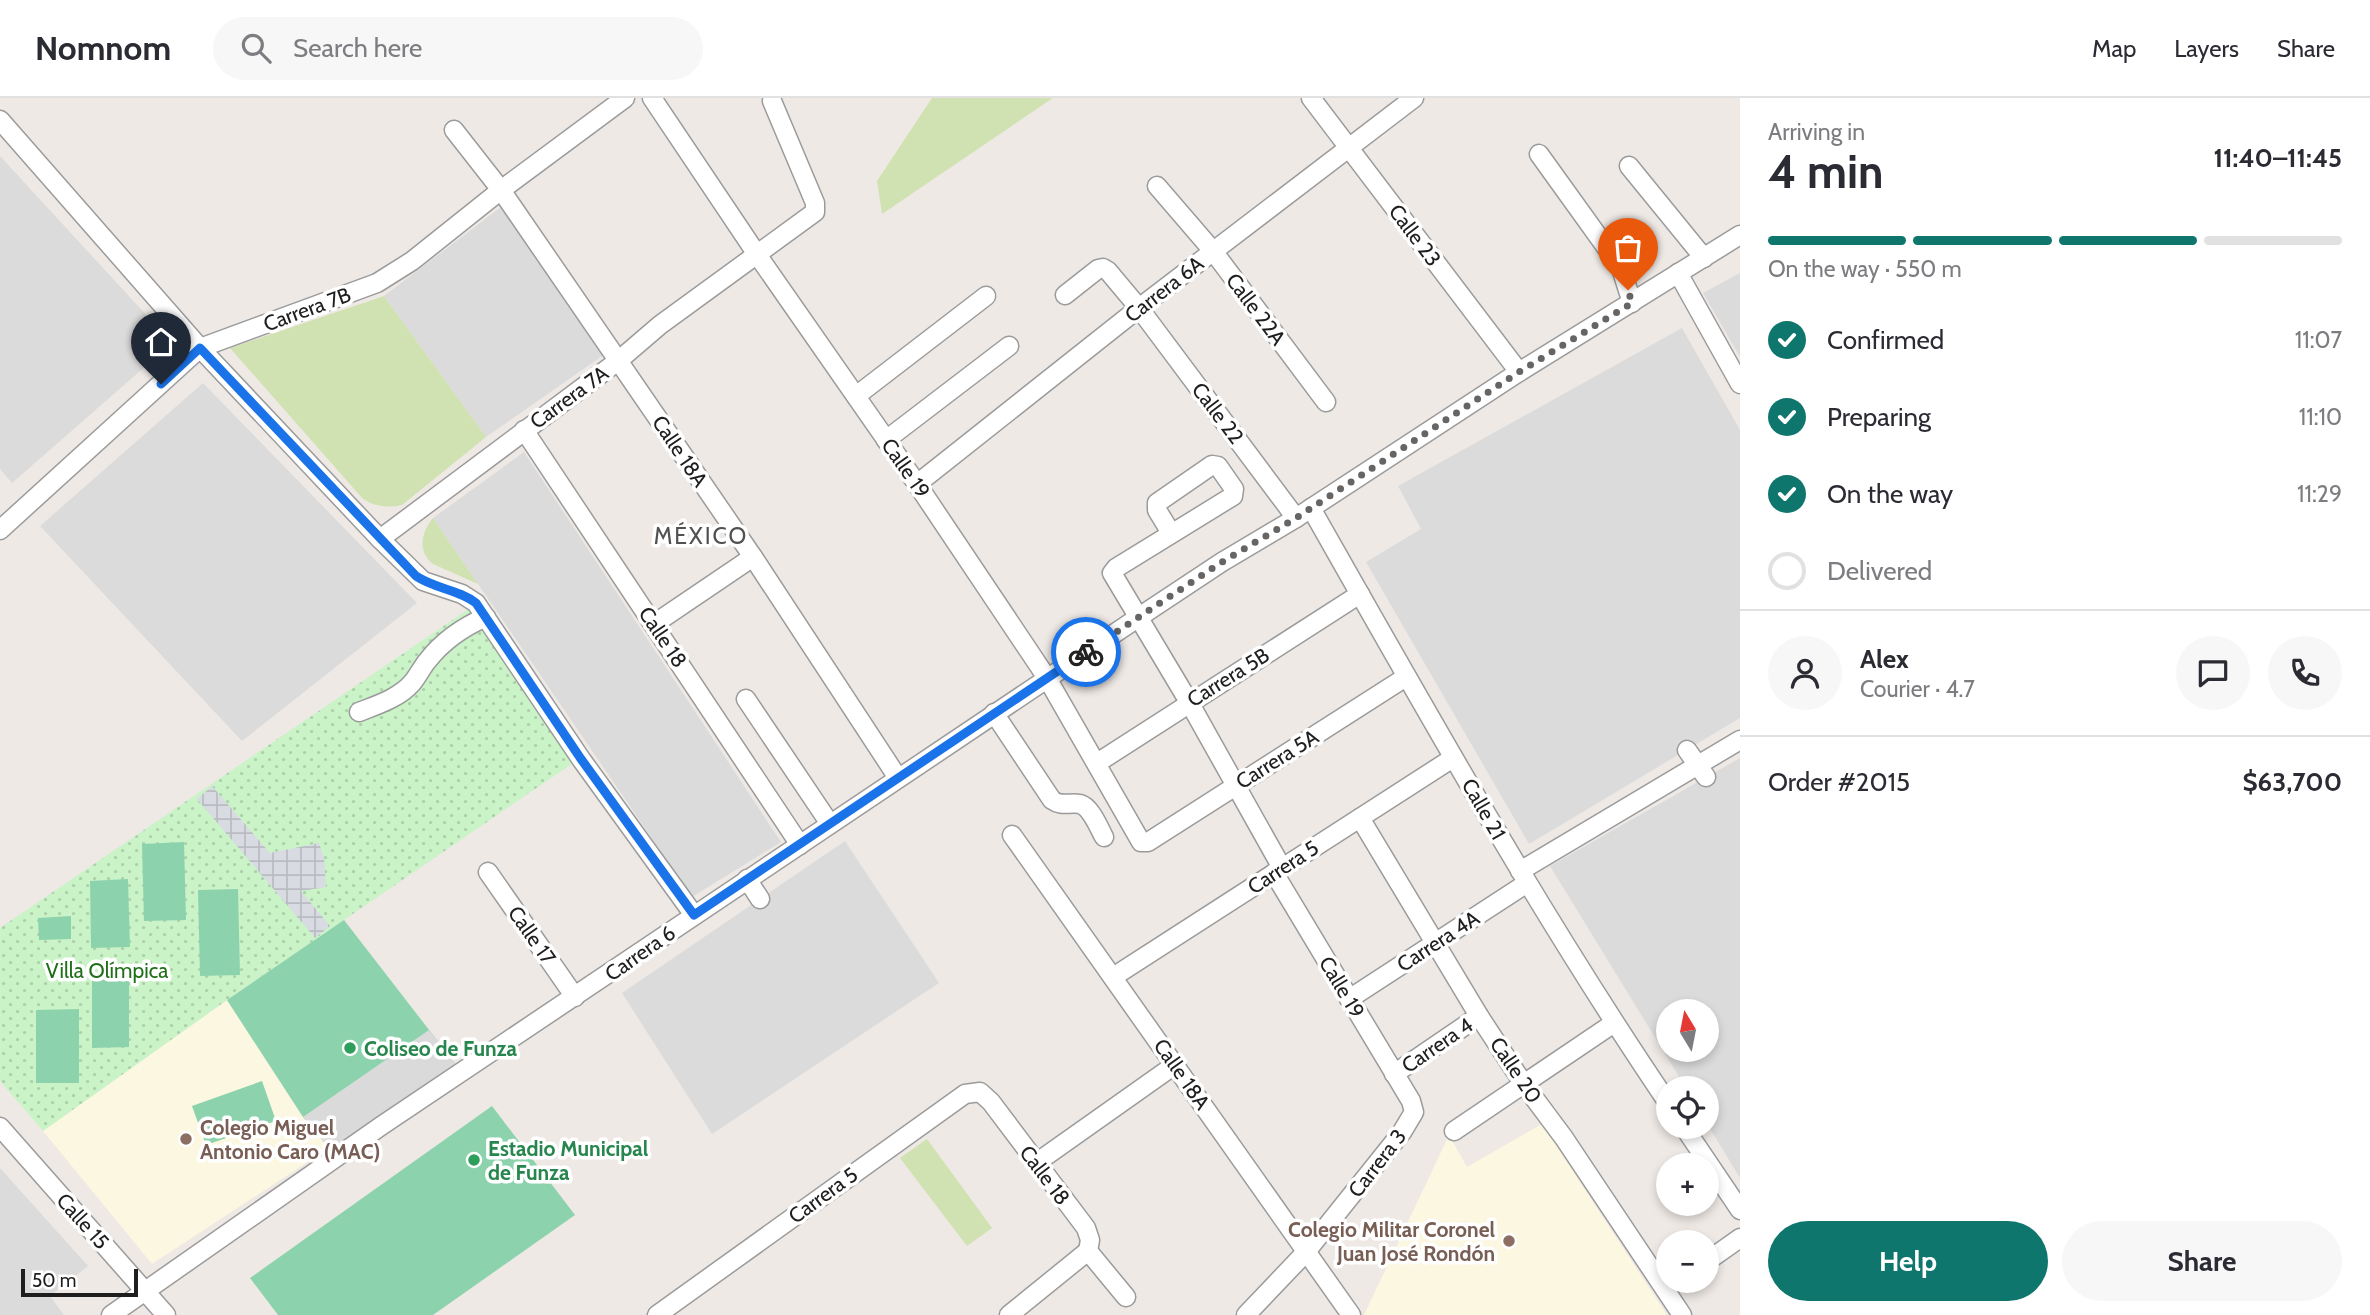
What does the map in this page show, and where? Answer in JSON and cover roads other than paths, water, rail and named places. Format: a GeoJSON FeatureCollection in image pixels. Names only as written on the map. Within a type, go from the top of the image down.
{"type":"FeatureCollection","features":[{"type":"Feature","properties":{"kind":"street","name":"Carrera 7B"},"geometry":{"type":"LineString","coordinates":[[0,530],[200,348],[377,283],[412,261],[501,190],[625,98]]}},
{"type":"Feature","properties":{"kind":"street","name":"Calle 19"},"geometry":{"type":"LineString","coordinates":[[652,98],[1047,678],[1137,838],[1141,842],[1148,842]]}},
{"type":"Feature","properties":{"kind":"street","name":"Calle 23"},"geometry":{"type":"LineString","coordinates":[[1311,98],[1519,372]]}},
{"type":"Feature","properties":{"kind":"street","name":"Carrera 6A"},"geometry":{"type":"LineString","coordinates":[[917,484],[1139,308],[1414,98]]}},
{"type":"Feature","properties":{"kind":"street","name":"Carrera 7A"},"geometry":{"type":"LineString","coordinates":[[380,539],[618,361],[660,325],[815,212],[815,203],[772,101]]}},
{"type":"Feature","properties":{"kind":"street"},"geometry":{"type":"LineString","coordinates":[[0,120],[200,348],[380,539],[423,581],[470,598],[476,603],[581,759],[694,915]]}},
{"type":"Feature","properties":{"kind":"street","name":"Calle 18A"},"geometry":{"type":"LineString","coordinates":[[454,130],[501,190],[753,557],[898,778]]}},
{"type":"Feature","properties":{"kind":"street"},"geometry":{"type":"LineString","coordinates":[[1539,154],[1621,268],[1632,303]]}},
{"type":"Feature","properties":{"kind":"street"},"geometry":{"type":"LineString","coordinates":[[1629,166],[1704,258]]}},
{"type":"Feature","properties":{"kind":"street","name":"Calle 22A"},"geometry":{"type":"LineString","coordinates":[[1157,186],[1213,251],[1326,402]]}},
{"type":"Feature","properties":{"kind":"street","name":"Carrera 6"},"geometry":{"type":"LineString","coordinates":[[111,1315],[381,1126],[994,713],[1222,562],[1303,513],[1519,372],[1740,235]]}},
{"type":"Feature","properties":{"kind":"street","name":"Calle 22"},"geometry":{"type":"LineString","coordinates":[[1065,295],[1103,268],[1139,308],[1303,513]]}},
{"type":"Feature","properties":{"kind":"street"},"geometry":{"type":"LineString","coordinates":[[1678,273],[1740,384]]}},
{"type":"Feature","properties":{"kind":"street"},"geometry":{"type":"LineString","coordinates":[[856,396],[986,296]]}},
{"type":"Feature","properties":{"kind":"street"},"geometry":{"type":"LineString","coordinates":[[886,440],[1009,346]]}},
{"type":"Feature","properties":{"kind":"street","name":"Calle 18"},"geometry":{"type":"LineString","coordinates":[[524,430],[800,845]]}},
{"type":"Feature","properties":{"kind":"street","name":"Calle 21"},"geometry":{"type":"LineString","coordinates":[[1303,513],[1360,594],[1524,877],[1614,1023],[1656,1085]]}},
{"type":"Feature","properties":{"kind":"street","name":"Calle 19"},"geometry":{"type":"LineString","coordinates":[[1171,533],[1112,573],[1236,785],[1278,871],[1349,999],[1411,1101]]}},
{"type":"Feature","properties":{"kind":"street"},"geometry":{"type":"LineString","coordinates":[[654,624],[753,557]]}},
{"type":"Feature","properties":{"kind":"street","name":"Carrera 5B"},"geometry":{"type":"LineString","coordinates":[[1097,763],[1360,594]]}},
{"type":"Feature","properties":{"kind":"street"},"geometry":{"type":"LineString","coordinates":[[359,712],[387,701],[401,692],[412,683],[428,659],[451,637],[486,617]]}},
{"type":"Feature","properties":{"kind":"street","name":"Carrera 5A"},"geometry":{"type":"LineString","coordinates":[[1148,842],[1406,677]]}},
{"type":"Feature","properties":{"kind":"street"},"geometry":{"type":"LineString","coordinates":[[746,699],[830,824]]}},
{"type":"Feature","properties":{"kind":"street"},"geometry":{"type":"LineString","coordinates":[[994,713],[1052,800],[1058,805],[1081,804],[1104,837]]}},
{"type":"Feature","properties":{"kind":"street"},"geometry":{"type":"LineString","coordinates":[[1524,877],[1702,771],[1740,740]]}},
{"type":"Feature","properties":{"kind":"street"},"geometry":{"type":"LineString","coordinates":[[1687,750],[1702,771]]}},
{"type":"Feature","properties":{"kind":"street","name":"Carrera 5"},"geometry":{"type":"LineString","coordinates":[[1113,977],[1453,758]]}},
{"type":"Feature","properties":{"kind":"street","name":"Calle 20"},"geometry":{"type":"LineString","coordinates":[[1360,818],[1479,1016],[1523,1083],[1656,1264]]}},
{"type":"Feature","properties":{"kind":"street","name":"Calle 18A"},"geometry":{"type":"LineString","coordinates":[[1012,835],[1351,1315]]}},
{"type":"Feature","properties":{"kind":"street","name":"Calle 17"},"geometry":{"type":"LineString","coordinates":[[488,872],[575,997]]}},
{"type":"Feature","properties":{"kind":"street","name":"Carrera 4A"},"geometry":{"type":"LineString","coordinates":[[1349,999],[1435,942],[1524,877]]}},
{"type":"Feature","properties":{"kind":"street"},"geometry":{"type":"LineString","coordinates":[[747,879],[760,899]]}},
{"type":"Feature","properties":{"kind":"street","name":"Carrera 4"},"geometry":{"type":"LineString","coordinates":[[1394,1074],[1479,1016]]}},
{"type":"Feature","properties":{"kind":"street"},"geometry":{"type":"LineString","coordinates":[[1454,1131],[1614,1023]]}},
{"type":"Feature","properties":{"kind":"street"},"geometry":{"type":"LineString","coordinates":[[1036,1163],[1176,1064]]}},
{"type":"Feature","properties":{"kind":"street","name":"Carrera 5"},"geometry":{"type":"LineString","coordinates":[[657,1315],[965,1094],[980,1092],[991,1102]]}},
{"type":"Feature","properties":{"kind":"street","name":"Carrera 3"},"geometry":{"type":"LineString","coordinates":[[1246,1315],[1306,1252],[1402,1132],[1414,1112],[1411,1101]]}},
{"type":"Feature","properties":{"kind":"street","name":"Calle 18"},"geometry":{"type":"LineString","coordinates":[[991,1102],[1086,1228],[1090,1240],[1088,1251]]}},
{"type":"Feature","properties":{"kind":"street","name":"Calle 15"},"geometry":{"type":"LineString","coordinates":[[0,1127],[166,1315]]}},
{"type":"Feature","properties":{"kind":"street"},"geometry":{"type":"LineString","coordinates":[[1692,1139],[1740,1210]]}},
{"type":"Feature","properties":{"kind":"street"},"geometry":{"type":"LineString","coordinates":[[1719,1253],[1740,1238]]}},
{"type":"Feature","properties":{"kind":"street"},"geometry":{"type":"LineString","coordinates":[[1009,1315],[1088,1251],[1126,1297]]}},
{"type":"Feature","properties":{"kind":"street","name":"Calle 20"},"geometry":{"type":"LineString","coordinates":[[1674,1293],[1682,1315]]}},
{"type":"Feature","properties":{"kind":"place","name":"Coliseo de Funza"},"geometry":{"type":"Point","coordinates":[350,1048]}},
{"type":"Feature","properties":{"kind":"place","name":"Colegio Miguel Antonio Caro (MAC)"},"geometry":{"type":"Point","coordinates":[186,1139]}},
{"type":"Feature","properties":{"kind":"place","name":"Estadio Municipal de Funza"},"geometry":{"type":"Point","coordinates":[474,1160]}},
{"type":"Feature","properties":{"kind":"place","name":"Colegio Militar Coronel Juan José Rondón"},"geometry":{"type":"Point","coordinates":[1509,1241]}},
{"type":"Feature","properties":{"kind":"district","name":"MÉXICO"},"geometry":{"type":"Point","coordinates":[701,536]}},
{"type":"Feature","properties":{"kind":"park label","name":"Villa Olímpica"},"geometry":{"type":"Point","coordinates":[107,970]}}]}
